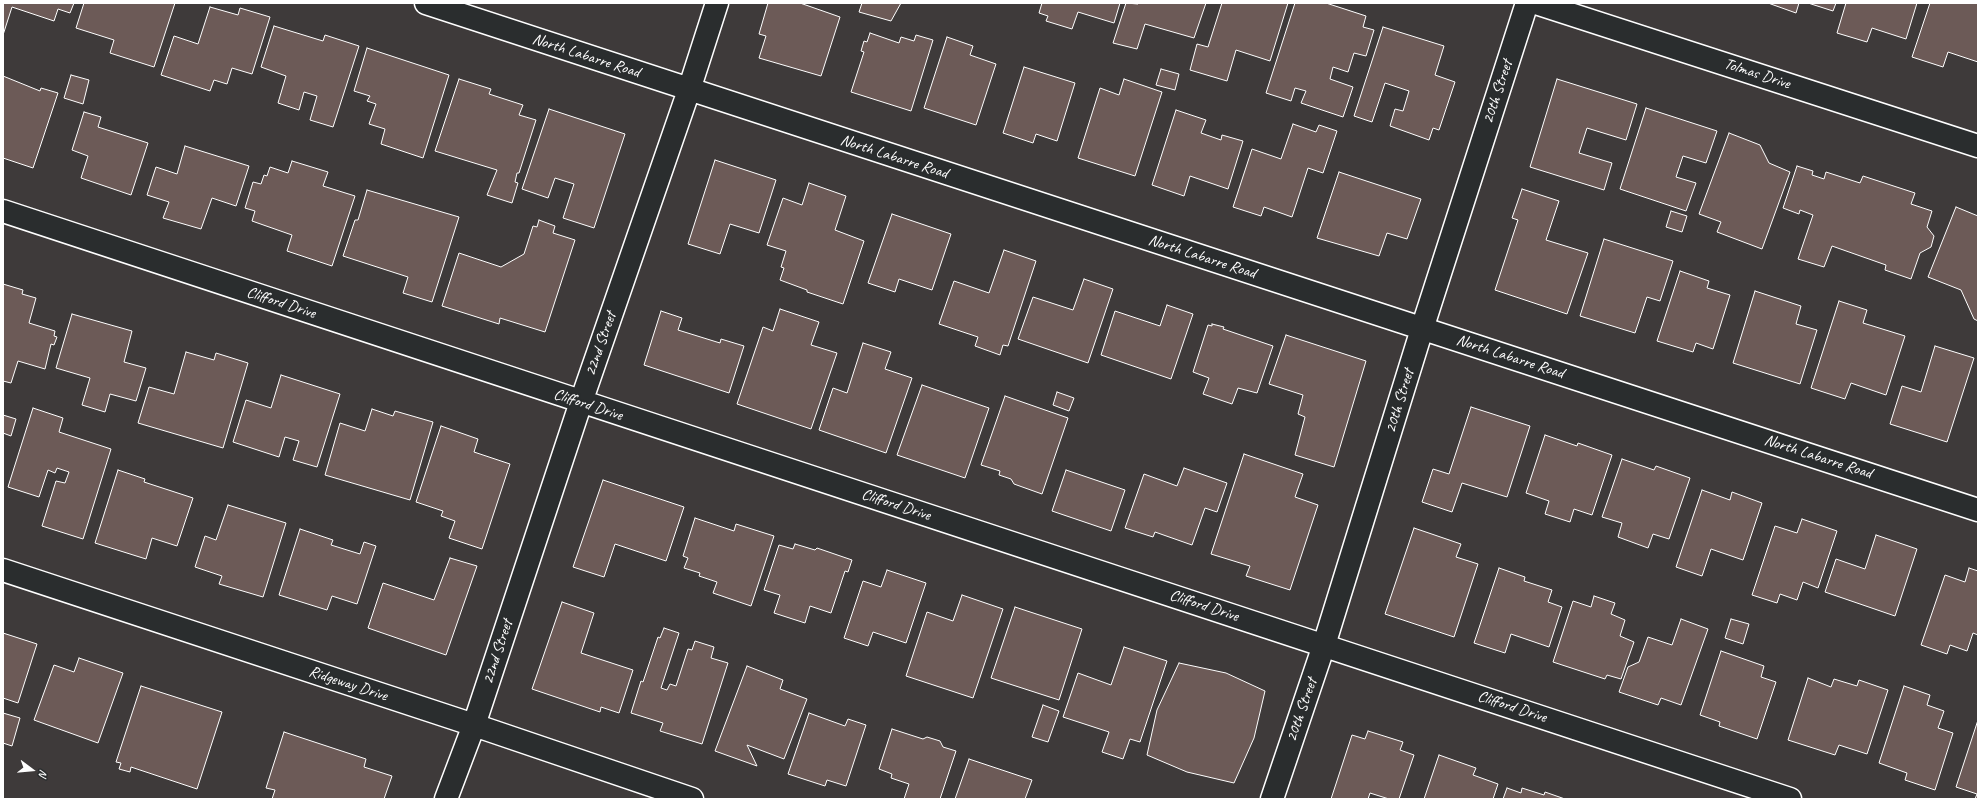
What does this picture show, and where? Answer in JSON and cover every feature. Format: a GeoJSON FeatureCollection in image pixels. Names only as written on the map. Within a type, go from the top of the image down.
{"type":"FeatureCollection","features":[{"type":"Feature","properties":{"kind":"street","name":"North Labarre Road"},"geometry":{"type":"LineString","coordinates":[[426,3],[1978,510]]}},
{"type":"Feature","properties":{"kind":"street","name":"22nd Street"},"geometry":{"type":"LineString","coordinates":[[446,799],[474,725],[581,402],[689,90],[716,3]]}},
{"type":"Feature","properties":{"kind":"street","name":"20th Street"},"geometry":{"type":"LineString","coordinates":[[1272,799],[1324,645],[1422,329],[1527,3]]}},
{"type":"Feature","properties":{"kind":"street","name":"Tolmas Drive"},"geometry":{"type":"LineString","coordinates":[[1536,3],[1978,146]]}},
{"type":"Feature","properties":{"kind":"street","name":"Clifford Drive"},"geometry":{"type":"LineString","coordinates":[[3,211],[1790,799]]}},
{"type":"Feature","properties":{"kind":"street","name":"Ridgeway Drive"},"geometry":{"type":"LineString","coordinates":[[3,570],[474,725],[692,799]]}},
{"type":"Feature","properties":{"kind":"building"},"geometry":{"type":"Polygon","coordinates":[[[3,3],[74,3],[70,13],[58,9],[54,21],[12,7],[3,35],[3,3]]]}},
{"type":"Feature","properties":{"kind":"building"},"geometry":{"type":"Polygon","coordinates":[[[84,3],[175,3],[154,67],[110,53],[114,40],[76,28],[84,3]]]}},
{"type":"Feature","properties":{"kind":"building"},"geometry":{"type":"Polygon","coordinates":[[[768,3],[800,3],[840,17],[821,76],[759,58],[766,36],[759,34],[768,3]]]}},
{"type":"Feature","properties":{"kind":"building"},"geometry":{"type":"Polygon","coordinates":[[[862,3],[901,3],[891,21],[859,12],[862,3]]]}},
{"type":"Feature","properties":{"kind":"building"},"geometry":{"type":"Polygon","coordinates":[[[1042,3],[1120,3],[1114,23],[1078,12],[1072,29],[1046,21],[1048,16],[1039,13],[1042,3]]]}},
{"type":"Feature","properties":{"kind":"building"},"geometry":{"type":"Polygon","coordinates":[[[1126,3],[1206,3],[1194,38],[1145,24],[1137,49],[1113,43],[1126,3]]]}},
{"type":"Feature","properties":{"kind":"building"},"geometry":{"type":"Polygon","coordinates":[[[1222,3],[1288,3],[1270,61],[1236,50],[1227,81],[1190,70],[1197,44],[1208,47],[1222,3]]]}},
{"type":"Feature","properties":{"kind":"building"},"geometry":{"type":"Polygon","coordinates":[[[1295,3],[1326,3],[1366,16],[1363,27],[1374,30],[1366,56],[1354,53],[1348,72],[1333,67],[1330,79],[1353,87],[1343,117],[1301,103],[1306,91],[1295,88],[1291,101],[1266,93],[1295,3]]]}},
{"type":"Feature","properties":{"kind":"building"},"geometry":{"type":"Polygon","coordinates":[[[1768,3],[1799,3],[1796,13],[1768,3]]]}},
{"type":"Feature","properties":{"kind":"building"},"geometry":{"type":"Polygon","coordinates":[[[1808,3],[1836,3],[1833,11],[1808,3]]]}},
{"type":"Feature","properties":{"kind":"building"},"geometry":{"type":"Polygon","coordinates":[[[1846,3],[1917,3],[1906,39],[1872,28],[1867,42],[1837,33],[1846,3]]]}},
{"type":"Feature","properties":{"kind":"building"},"geometry":{"type":"Polygon","coordinates":[[[1930,3],[1978,3],[1978,62],[1948,52],[1943,67],[1912,57],[1930,3]]]}},
{"type":"Feature","properties":{"kind":"building"},"geometry":{"type":"Polygon","coordinates":[[[210,7],[238,15],[240,8],[270,17],[252,74],[232,68],[227,84],[214,80],[210,91],[161,75],[174,36],[198,44],[210,7]]]}},
{"type":"Feature","properties":{"kind":"building"},"geometry":{"type":"Polygon","coordinates":[[[274,26],[323,41],[325,35],[359,46],[333,127],[310,120],[317,96],[304,92],[299,110],[278,103],[286,76],[261,67],[274,26]]]}},
{"type":"Feature","properties":{"kind":"building"},"geometry":{"type":"Polygon","coordinates":[[[1383,27],[1444,46],[1435,75],[1455,82],[1439,130],[1433,128],[1429,140],[1390,126],[1395,109],[1403,111],[1409,91],[1385,83],[1372,122],[1354,116],[1383,27]]]}},
{"type":"Feature","properties":{"kind":"building"},"geometry":{"type":"Polygon","coordinates":[[[870,33],[899,43],[901,37],[914,41],[916,35],[933,40],[911,111],[851,92],[864,52],[861,51],[864,41],[867,42],[870,33]]]}},
{"type":"Feature","properties":{"kind":"building"},"geometry":{"type":"Polygon","coordinates":[[[947,37],[973,46],[970,55],[996,64],[976,125],[924,108],[947,37]]]}},
{"type":"Feature","properties":{"kind":"building"},"geometry":{"type":"Polygon","coordinates":[[[367,48],[449,75],[423,158],[381,144],[385,129],[369,124],[376,104],[367,101],[370,96],[354,91],[367,48]]]}},
{"type":"Feature","properties":{"kind":"building"},"geometry":{"type":"Polygon","coordinates":[[[1024,67],[1075,83],[1057,141],[1036,134],[1033,143],[1003,133],[1024,67]]]}},
{"type":"Feature","properties":{"kind":"building"},"geometry":{"type":"Polygon","coordinates":[[[1161,69],[1179,74],[1175,90],[1156,85],[1161,69]]]}},
{"type":"Feature","properties":{"kind":"building"},"geometry":{"type":"Polygon","coordinates":[[[71,75],[89,80],[83,104],[64,98],[71,75]]]}},
{"type":"Feature","properties":{"kind":"building"},"geometry":{"type":"Polygon","coordinates":[[[3,76],[40,91],[41,88],[58,93],[33,168],[3,158],[3,76]]]}},
{"type":"Feature","properties":{"kind":"building"},"geometry":{"type":"Polygon","coordinates":[[[459,79],[491,89],[489,94],[523,105],[519,115],[536,120],[519,173],[517,173],[515,182],[518,183],[512,203],[487,195],[497,170],[435,151],[459,79]]]}},
{"type":"Feature","properties":{"kind":"building"},"geometry":{"type":"Polygon","coordinates":[[[1124,79],[1162,92],[1135,176],[1078,158],[1100,88],[1119,95],[1124,79]]]}},
{"type":"Feature","properties":{"kind":"building"},"geometry":{"type":"Polygon","coordinates":[[[1557,79],[1637,104],[1626,140],[1587,128],[1579,153],[1612,163],[1604,190],[1530,167],[1557,79]]]}},
{"type":"Feature","properties":{"kind":"building"},"geometry":{"type":"Polygon","coordinates":[[[1646,108],[1717,131],[1706,163],[1683,156],[1676,177],[1696,183],[1686,211],[1620,189],[1646,108]]]}},
{"type":"Feature","properties":{"kind":"building"},"geometry":{"type":"Polygon","coordinates":[[[549,109],[625,134],[594,228],[563,218],[574,184],[555,178],[548,198],[522,189],[549,109]]]}},
{"type":"Feature","properties":{"kind":"building"},"geometry":{"type":"Polygon","coordinates":[[[1176,110],[1206,120],[1201,133],[1221,140],[1222,135],[1243,141],[1228,189],[1190,176],[1184,196],[1152,185],[1176,110]]]}},
{"type":"Feature","properties":{"kind":"building"},"geometry":{"type":"Polygon","coordinates":[[[84,112],[101,117],[98,127],[148,143],[131,195],[81,178],[88,156],[72,150],[84,112]]]}},
{"type":"Feature","properties":{"kind":"building"},"geometry":{"type":"Polygon","coordinates":[[[1293,124],[1316,132],[1319,125],[1337,131],[1323,173],[1308,168],[1292,217],[1264,207],[1261,216],[1233,207],[1252,149],[1281,159],[1293,124]]]}},
{"type":"Feature","properties":{"kind":"building"},"geometry":{"type":"Polygon","coordinates":[[[1729,133],[1760,145],[1769,163],[1790,172],[1762,249],[1717,232],[1721,222],[1699,214],[1729,133]]]}},
{"type":"Feature","properties":{"kind":"building"},"geometry":{"type":"Polygon","coordinates":[[[185,146],[249,166],[236,206],[212,198],[201,229],[163,218],[169,202],[147,195],[156,167],[177,174],[185,146]]]}},
{"type":"Feature","properties":{"kind":"building"},"geometry":{"type":"Polygon","coordinates":[[[715,160],[776,180],[759,233],[730,224],[720,254],[688,244],[715,160]]]}},
{"type":"Feature","properties":{"kind":"building"},"geometry":{"type":"Polygon","coordinates":[[[292,161],[328,172],[323,186],[355,196],[332,266],[287,251],[292,235],[252,221],[255,211],[245,208],[253,182],[261,184],[264,175],[267,176],[270,167],[288,173],[292,161]]]}},
{"type":"Feature","properties":{"kind":"building"},"geometry":{"type":"Polygon","coordinates":[[[1797,166],[1813,171],[1812,175],[1824,179],[1826,172],[1860,183],[1863,176],[1915,193],[1911,204],[1932,211],[1927,227],[1934,236],[1931,247],[1920,253],[1911,279],[1885,270],[1886,265],[1832,246],[1824,267],[1798,259],[1813,215],[1800,210],[1799,214],[1783,208],[1797,166]]]}},
{"type":"Feature","properties":{"kind":"building"},"geometry":{"type":"Polygon","coordinates":[[[1339,172],[1421,199],[1407,239],[1387,233],[1379,256],[1317,238],[1339,172]]]}},
{"type":"Feature","properties":{"kind":"building"},"geometry":{"type":"Polygon","coordinates":[[[809,183],[846,196],[835,230],[864,241],[843,304],[807,292],[807,290],[780,280],[784,268],[781,267],[786,251],[767,245],[783,198],[802,205],[809,183]]]}},
{"type":"Feature","properties":{"kind":"building"},"geometry":{"type":"Polygon","coordinates":[[[1522,189],[1559,201],[1546,240],[1588,253],[1567,314],[1495,290],[1518,220],[1512,218],[1522,189]]]}},
{"type":"Feature","properties":{"kind":"building"},"geometry":{"type":"Polygon","coordinates":[[[367,190],[459,217],[432,302],[403,293],[408,277],[343,256],[355,220],[358,220],[367,190]]]}},
{"type":"Feature","properties":{"kind":"building"},"geometry":{"type":"Polygon","coordinates":[[[1956,207],[1978,216],[1978,321],[1974,319],[1961,290],[1928,277],[1956,207]]]}},
{"type":"Feature","properties":{"kind":"building"},"geometry":{"type":"Polygon","coordinates":[[[1671,211],[1687,216],[1682,232],[1666,227],[1671,211]]]}},
{"type":"Feature","properties":{"kind":"building"},"geometry":{"type":"Polygon","coordinates":[[[892,214],[951,234],[932,290],[899,279],[895,292],[868,283],[892,214]]]}},
{"type":"Feature","properties":{"kind":"building"},"geometry":{"type":"Polygon","coordinates":[[[539,220],[555,226],[553,233],[575,240],[545,332],[500,318],[499,324],[442,306],[459,253],[501,267],[524,254],[533,226],[537,227],[539,220]]]}},
{"type":"Feature","properties":{"kind":"building"},"geometry":{"type":"Polygon","coordinates":[[[1604,239],[1673,261],[1660,301],[1647,297],[1635,333],[1580,316],[1604,239]]]}},
{"type":"Feature","properties":{"kind":"building"},"geometry":{"type":"Polygon","coordinates":[[[1004,250],[1036,261],[1008,346],[1003,345],[1000,355],[975,346],[978,337],[939,324],[954,281],[989,293],[1004,250]]]}},
{"type":"Feature","properties":{"kind":"building"},"geometry":{"type":"Polygon","coordinates":[[[1680,271],[1709,281],[1707,288],[1730,295],[1713,349],[1696,343],[1693,352],[1657,341],[1680,271]]]}},
{"type":"Feature","properties":{"kind":"building"},"geometry":{"type":"Polygon","coordinates":[[[1084,279],[1113,289],[1088,363],[1018,339],[1033,297],[1073,310],[1084,279]]]}},
{"type":"Feature","properties":{"kind":"building"},"geometry":{"type":"Polygon","coordinates":[[[3,284],[23,290],[22,294],[36,298],[29,323],[55,331],[54,336],[57,337],[54,345],[51,344],[45,369],[18,361],[11,383],[3,381],[3,284]]]}},
{"type":"Feature","properties":{"kind":"building"},"geometry":{"type":"Polygon","coordinates":[[[1755,291],[1801,306],[1796,324],[1817,330],[1800,384],[1733,363],[1755,291]]]}},
{"type":"Feature","properties":{"kind":"building"},"geometry":{"type":"Polygon","coordinates":[[[1839,301],[1867,310],[1863,323],[1905,336],[1886,395],[1851,383],[1845,399],[1811,388],[1839,301]]]}},
{"type":"Feature","properties":{"kind":"building"},"geometry":{"type":"Polygon","coordinates":[[[1167,305],[1193,314],[1171,379],[1101,355],[1115,311],[1160,326],[1167,305]]]}},
{"type":"Feature","properties":{"kind":"building"},"geometry":{"type":"Polygon","coordinates":[[[780,309],[819,322],[811,345],[837,353],[811,429],[737,404],[763,327],[773,331],[780,309]]]}},
{"type":"Feature","properties":{"kind":"building"},"geometry":{"type":"Polygon","coordinates":[[[661,311],[682,318],[678,330],[720,343],[721,339],[744,346],[729,393],[644,365],[661,311]]]}},
{"type":"Feature","properties":{"kind":"building"},"geometry":{"type":"Polygon","coordinates":[[[72,314],[132,331],[124,362],[146,368],[136,401],[110,394],[105,412],[82,405],[90,378],[56,368],[72,314]]]}},
{"type":"Feature","properties":{"kind":"building"},"geometry":{"type":"Polygon","coordinates":[[[1212,324],[1224,327],[1223,329],[1273,346],[1257,393],[1238,388],[1232,404],[1203,394],[1209,378],[1193,372],[1208,325],[1212,326],[1212,324]]]}},
{"type":"Feature","properties":{"kind":"building"},"geometry":{"type":"Polygon","coordinates":[[[1286,335],[1366,361],[1334,467],[1295,455],[1305,417],[1298,414],[1303,395],[1269,384],[1286,335]]]}},
{"type":"Feature","properties":{"kind":"building"},"geometry":{"type":"Polygon","coordinates":[[[863,343],[891,352],[885,369],[912,378],[886,453],[819,430],[833,388],[847,393],[863,343]]]}},
{"type":"Feature","properties":{"kind":"building"},"geometry":{"type":"Polygon","coordinates":[[[1935,346],[1974,358],[1947,442],[1890,424],[1902,386],[1921,392],[1935,346]]]}},
{"type":"Feature","properties":{"kind":"building"},"geometry":{"type":"Polygon","coordinates":[[[186,352],[214,360],[216,353],[248,363],[223,448],[138,423],[149,387],[174,394],[186,352]]]}},
{"type":"Feature","properties":{"kind":"building"},"geometry":{"type":"Polygon","coordinates":[[[281,375],[340,394],[317,467],[293,460],[299,441],[285,437],[279,457],[233,442],[246,400],[271,408],[281,375]]]}},
{"type":"Feature","properties":{"kind":"building"},"geometry":{"type":"Polygon","coordinates":[[[922,385],[989,408],[965,478],[897,455],[922,385]]]}},
{"type":"Feature","properties":{"kind":"building"},"geometry":{"type":"Polygon","coordinates":[[[1057,392],[1074,398],[1069,411],[1053,405],[1057,392]]]}},
{"type":"Feature","properties":{"kind":"building"},"geometry":{"type":"Polygon","coordinates":[[[1005,396],[1068,418],[1042,494],[1014,484],[1011,479],[999,475],[1000,471],[981,465],[1005,396]]]}},
{"type":"Feature","properties":{"kind":"building"},"geometry":{"type":"Polygon","coordinates":[[[1471,407],[1530,426],[1507,497],[1462,483],[1452,512],[1422,502],[1433,469],[1449,474],[1471,407]]]}},
{"type":"Feature","properties":{"kind":"building"},"geometry":{"type":"Polygon","coordinates":[[[33,408],[63,418],[59,432],[111,449],[83,539],[42,526],[56,481],[65,483],[69,472],[57,468],[55,473],[48,470],[39,497],[8,487],[33,408]]]}},
{"type":"Feature","properties":{"kind":"building"},"geometry":{"type":"Polygon","coordinates":[[[372,409],[393,416],[395,411],[433,422],[410,500],[325,475],[340,423],[365,431],[372,409]]]}},
{"type":"Feature","properties":{"kind":"building"},"geometry":{"type":"Polygon","coordinates":[[[3,415],[16,419],[11,436],[3,433],[3,415]]]}},
{"type":"Feature","properties":{"kind":"building"},"geometry":{"type":"Polygon","coordinates":[[[441,426],[478,439],[474,452],[510,464],[482,549],[449,538],[455,521],[441,516],[443,511],[416,502],[441,426]]]}},
{"type":"Feature","properties":{"kind":"building"},"geometry":{"type":"Polygon","coordinates":[[[1545,435],[1577,446],[1578,443],[1612,455],[1592,515],[1574,509],[1570,522],[1545,514],[1549,501],[1526,493],[1545,435]]]}},
{"type":"Feature","properties":{"kind":"building"},"geometry":{"type":"Polygon","coordinates":[[[1244,454],[1303,474],[1295,497],[1318,505],[1290,590],[1246,576],[1250,566],[1211,554],[1244,454]]]}},
{"type":"Feature","properties":{"kind":"building"},"geometry":{"type":"Polygon","coordinates":[[[1622,459],[1654,470],[1656,466],[1690,478],[1669,539],[1653,534],[1648,548],[1618,537],[1622,523],[1602,517],[1622,459]]]}},
{"type":"Feature","properties":{"kind":"building"},"geometry":{"type":"Polygon","coordinates":[[[1184,468],[1227,483],[1217,512],[1205,508],[1192,545],[1155,532],[1153,537],[1125,528],[1144,474],[1177,486],[1184,468]]]}},
{"type":"Feature","properties":{"kind":"building"},"geometry":{"type":"Polygon","coordinates":[[[118,470],[145,479],[144,482],[193,498],[177,546],[152,538],[146,559],[95,543],[118,470]]]}},
{"type":"Feature","properties":{"kind":"building"},"geometry":{"type":"Polygon","coordinates":[[[1066,470],[1125,490],[1111,531],[1052,511],[1066,470]]]}},
{"type":"Feature","properties":{"kind":"building"},"geometry":{"type":"Polygon","coordinates":[[[603,480],[684,507],[666,561],[615,544],[604,577],[573,567],[603,480]]]}},
{"type":"Feature","properties":{"kind":"building"},"geometry":{"type":"Polygon","coordinates":[[[1702,490],[1730,500],[1732,492],[1762,503],[1743,560],[1711,549],[1702,576],[1676,567],[1702,490]]]}},
{"type":"Feature","properties":{"kind":"building"},"geometry":{"type":"Polygon","coordinates":[[[228,505],[286,523],[263,597],[219,584],[222,576],[195,567],[205,536],[216,540],[228,505]]]}},
{"type":"Feature","properties":{"kind":"building"},"geometry":{"type":"Polygon","coordinates":[[[695,518],[734,531],[736,524],[774,536],[751,606],[713,593],[717,582],[699,576],[700,573],[684,568],[688,558],[683,556],[695,518]]]}},
{"type":"Feature","properties":{"kind":"building"},"geometry":{"type":"Polygon","coordinates":[[[1802,519],[1837,531],[1818,588],[1803,582],[1797,600],[1780,594],[1777,603],[1752,595],[1775,526],[1797,533],[1802,519]]]}},
{"type":"Feature","properties":{"kind":"building"},"geometry":{"type":"Polygon","coordinates":[[[1414,528],[1461,544],[1456,557],[1478,564],[1454,637],[1385,614],[1414,528]]]}},
{"type":"Feature","properties":{"kind":"building"},"geometry":{"type":"Polygon","coordinates":[[[300,529],[333,540],[331,545],[360,554],[364,542],[376,546],[357,604],[332,596],[327,610],[279,595],[300,529]]]}},
{"type":"Feature","properties":{"kind":"building"},"geometry":{"type":"Polygon","coordinates":[[[1876,535],[1917,549],[1895,616],[1825,592],[1836,559],[1865,569],[1876,535]]]}},
{"type":"Feature","properties":{"kind":"building"},"geometry":{"type":"Polygon","coordinates":[[[795,544],[815,550],[817,548],[852,560],[848,572],[845,571],[831,613],[810,606],[805,623],[774,613],[780,595],[764,590],[779,545],[793,549],[795,544]]]}},
{"type":"Feature","properties":{"kind":"building"},"geometry":{"type":"Polygon","coordinates":[[[450,558],[477,566],[446,655],[368,628],[383,583],[434,600],[450,558]]]}},
{"type":"Feature","properties":{"kind":"building"},"geometry":{"type":"Polygon","coordinates":[[[1499,568],[1525,577],[1524,581],[1552,590],[1548,602],[1562,607],[1549,647],[1511,634],[1505,653],[1474,643],[1499,568]]]}},
{"type":"Feature","properties":{"kind":"building"},"geometry":{"type":"Polygon","coordinates":[[[1969,568],[1978,571],[1978,635],[1973,633],[1967,651],[1950,645],[1947,654],[1921,645],[1945,575],[1965,582],[1969,568]]]}},
{"type":"Feature","properties":{"kind":"building"},"geometry":{"type":"Polygon","coordinates":[[[887,570],[926,583],[906,643],[873,632],[868,646],[844,638],[863,581],[881,587],[887,570]]]}},
{"type":"Feature","properties":{"kind":"building"},"geometry":{"type":"Polygon","coordinates":[[[962,595],[1003,609],[973,698],[906,676],[927,612],[953,621],[962,595]]]}},
{"type":"Feature","properties":{"kind":"building"},"geometry":{"type":"Polygon","coordinates":[[[1594,596],[1615,603],[1611,614],[1625,620],[1620,636],[1634,642],[1621,679],[1607,675],[1605,679],[1553,662],[1573,601],[1591,607],[1594,596]]]}},
{"type":"Feature","properties":{"kind":"building"},"geometry":{"type":"Polygon","coordinates":[[[562,602],[594,613],[581,653],[633,670],[619,713],[601,707],[600,712],[532,689],[562,602]]]}},
{"type":"Feature","properties":{"kind":"building"},"geometry":{"type":"Polygon","coordinates":[[[1015,607],[1082,629],[1059,700],[991,678],[1015,607]]]}},
{"type":"Feature","properties":{"kind":"building"},"geometry":{"type":"Polygon","coordinates":[[[1681,619],[1708,629],[1681,705],[1661,698],[1658,705],[1619,692],[1628,667],[1639,662],[1648,637],[1672,645],[1681,619]]]}},
{"type":"Feature","properties":{"kind":"building"},"geometry":{"type":"Polygon","coordinates":[[[1731,619],[1749,624],[1743,644],[1725,638],[1731,619]]]}},
{"type":"Feature","properties":{"kind":"building"},"geometry":{"type":"Polygon","coordinates":[[[664,628],[679,633],[661,688],[667,690],[670,684],[676,686],[688,649],[692,650],[695,641],[714,647],[711,658],[728,663],[702,744],[660,731],[663,723],[631,713],[641,681],[643,682],[658,637],[660,638],[664,628]]]}},
{"type":"Feature","properties":{"kind":"building"},"geometry":{"type":"Polygon","coordinates":[[[3,633],[37,644],[18,703],[3,698],[3,633]]]}},
{"type":"Feature","properties":{"kind":"building"},"geometry":{"type":"Polygon","coordinates":[[[1124,647],[1167,661],[1140,742],[1130,739],[1123,759],[1102,752],[1109,732],[1063,717],[1078,673],[1111,685],[1124,647]]]}},
{"type":"Feature","properties":{"kind":"building"},"geometry":{"type":"Polygon","coordinates":[[[1721,651],[1764,666],[1761,677],[1776,682],[1757,739],[1719,726],[1720,722],[1700,715],[1721,651]]]}},
{"type":"Feature","properties":{"kind":"building"},"geometry":{"type":"Polygon","coordinates":[[[79,658],[123,673],[98,743],[34,720],[54,665],[74,672],[79,658]]]}},
{"type":"Feature","properties":{"kind":"building"},"geometry":{"type":"Polygon","coordinates":[[[1179,663],[1226,673],[1265,691],[1254,738],[1234,783],[1187,772],[1147,755],[1157,710],[1179,663]]]}},
{"type":"Feature","properties":{"kind":"building"},"geometry":{"type":"Polygon","coordinates":[[[747,666],[783,680],[780,689],[807,699],[784,759],[747,745],[757,766],[715,751],[747,666]]]}},
{"type":"Feature","properties":{"kind":"building"},"geometry":{"type":"Polygon","coordinates":[[[1808,678],[1831,687],[1834,679],[1857,686],[1859,680],[1888,690],[1867,754],[1839,745],[1835,755],[1788,740],[1808,678]]]}},
{"type":"Feature","properties":{"kind":"building"},"geometry":{"type":"Polygon","coordinates":[[[141,686],[222,712],[197,789],[131,767],[130,772],[119,769],[121,763],[116,762],[141,686]]]}},
{"type":"Feature","properties":{"kind":"building"},"geometry":{"type":"Polygon","coordinates":[[[1904,686],[1930,695],[1927,705],[1944,711],[1938,728],[1953,733],[1935,790],[1905,780],[1907,773],[1879,763],[1904,686]]]}},
{"type":"Feature","properties":{"kind":"building"},"geometry":{"type":"Polygon","coordinates":[[[1043,705],[1059,711],[1048,742],[1032,737],[1043,705]]]}},
{"type":"Feature","properties":{"kind":"building"},"geometry":{"type":"Polygon","coordinates":[[[3,713],[20,718],[12,746],[3,743],[3,713]]]}},
{"type":"Feature","properties":{"kind":"building"},"geometry":{"type":"Polygon","coordinates":[[[809,713],[845,726],[848,719],[866,725],[846,786],[827,780],[825,786],[788,774],[809,713]]]}},
{"type":"Feature","properties":{"kind":"building"},"geometry":{"type":"Polygon","coordinates":[[[1978,720],[1978,799],[1975,799],[1977,794],[1956,787],[1978,720]]]}},
{"type":"Feature","properties":{"kind":"building"},"geometry":{"type":"Polygon","coordinates":[[[892,729],[923,739],[927,737],[940,741],[943,747],[956,751],[940,799],[904,799],[909,784],[891,778],[892,774],[879,769],[892,729]]]}},
{"type":"Feature","properties":{"kind":"building"},"geometry":{"type":"Polygon","coordinates":[[[1368,731],[1403,742],[1400,750],[1414,755],[1399,799],[1389,799],[1370,793],[1368,799],[1331,799],[1352,735],[1365,739],[1368,731]]]}},
{"type":"Feature","properties":{"kind":"building"},"geometry":{"type":"Polygon","coordinates":[[[284,732],[366,759],[364,767],[392,776],[384,799],[272,799],[275,790],[266,788],[284,732]]]}},
{"type":"Feature","properties":{"kind":"building"},"geometry":{"type":"Polygon","coordinates":[[[1439,755],[1476,768],[1473,775],[1498,784],[1493,799],[1424,799],[1439,755]]]}},
{"type":"Feature","properties":{"kind":"building"},"geometry":{"type":"Polygon","coordinates":[[[969,759],[1032,780],[1025,799],[955,799],[969,759]]]}},
{"type":"Feature","properties":{"kind":"building"},"geometry":{"type":"Polygon","coordinates":[[[1507,788],[1521,793],[1522,788],[1544,795],[1545,792],[1565,799],[1503,799],[1507,788]]]}}]}
